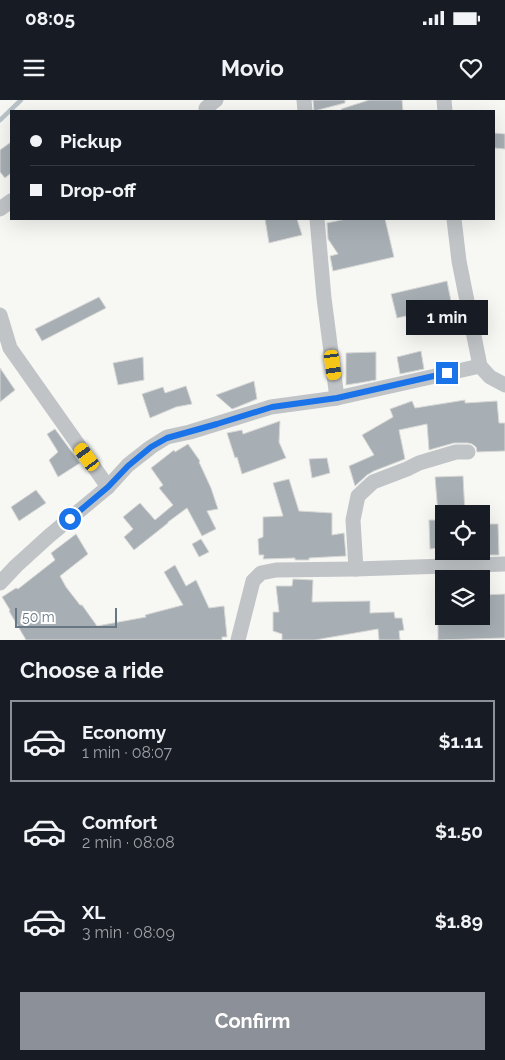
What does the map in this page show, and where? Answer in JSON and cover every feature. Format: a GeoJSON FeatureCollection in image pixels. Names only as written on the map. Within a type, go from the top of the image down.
{"type":"FeatureCollection","features":[{"type":"Feature","properties":{"kind":"street"},"geometry":{"type":"LineString","coordinates":[[317,220],[324,298],[337,398]]}},
{"type":"Feature","properties":{"kind":"street"},"geometry":{"type":"LineString","coordinates":[[454,220],[459,261],[480,366],[490,377],[505,384]]}},
{"type":"Feature","properties":{"kind":"street"},"geometry":{"type":"LineString","coordinates":[[0,315],[10,348],[108,487]]}},
{"type":"Feature","properties":{"kind":"street"},"geometry":{"type":"LineString","coordinates":[[0,583],[49,536],[108,487],[128,466],[151,447],[167,438],[272,407],[337,398],[480,366]]}},
{"type":"Feature","properties":{"kind":"street"},"geometry":{"type":"LineString","coordinates":[[356,569],[353,520],[358,496],[373,482],[419,463],[456,452],[468,452]]}},
{"type":"Feature","properties":{"kind":"street"},"geometry":{"type":"LineString","coordinates":[[238,640],[253,581],[261,573],[276,570],[505,564]]}},
{"type":"Feature","properties":{"kind":"building"},"geometry":{"type":"Polygon","coordinates":[[[313,100],[345,100],[345,103],[314,110],[313,100]]]}},
{"type":"Feature","properties":{"kind":"building"},"geometry":{"type":"Polygon","coordinates":[[[369,100],[402,100],[403,110],[342,110],[369,100]]]}},
{"type":"Feature","properties":{"kind":"building"},"geometry":{"type":"Polygon","coordinates":[[[495,133],[505,134],[505,149],[495,148],[495,133]]]}},
{"type":"Feature","properties":{"kind":"building"},"geometry":{"type":"Polygon","coordinates":[[[10,143],[10,174],[5,178],[0,172],[0,150],[10,143]]]}},
{"type":"Feature","properties":{"kind":"building"},"geometry":{"type":"Polygon","coordinates":[[[265,220],[297,220],[302,235],[269,243],[265,220]]]}},
{"type":"Feature","properties":{"kind":"building"},"geometry":{"type":"Polygon","coordinates":[[[341,220],[385,220],[394,257],[333,271],[330,256],[338,254],[328,239],[327,223],[341,220]]]}},
{"type":"Feature","properties":{"kind":"building"},"geometry":{"type":"Polygon","coordinates":[[[447,281],[452,306],[397,318],[391,294],[447,281]]]}},
{"type":"Feature","properties":{"kind":"building"},"geometry":{"type":"Polygon","coordinates":[[[99,297],[106,308],[42,341],[35,329],[99,297]]]}},
{"type":"Feature","properties":{"kind":"building"},"geometry":{"type":"Polygon","coordinates":[[[421,351],[424,369],[400,374],[397,357],[421,351]]]}},
{"type":"Feature","properties":{"kind":"building"},"geometry":{"type":"Polygon","coordinates":[[[376,352],[376,380],[346,385],[346,353],[376,352]]]}},
{"type":"Feature","properties":{"kind":"building"},"geometry":{"type":"Polygon","coordinates":[[[143,357],[144,380],[118,385],[113,363],[143,357]]]}},
{"type":"Feature","properties":{"kind":"building"},"geometry":{"type":"Polygon","coordinates":[[[0,368],[15,390],[0,402],[0,368]]]}},
{"type":"Feature","properties":{"kind":"building"},"geometry":{"type":"Polygon","coordinates":[[[254,381],[257,399],[235,408],[232,409],[216,395],[254,381]]]}},
{"type":"Feature","properties":{"kind":"building"},"geometry":{"type":"Polygon","coordinates":[[[186,386],[192,404],[176,407],[150,418],[142,394],[163,387],[165,393],[186,386]]]}},
{"type":"Feature","properties":{"kind":"building"},"geometry":{"type":"Polygon","coordinates":[[[465,400],[465,403],[497,401],[499,423],[505,423],[505,451],[477,452],[476,447],[468,443],[454,443],[429,450],[427,424],[399,430],[405,459],[374,471],[355,486],[349,466],[374,455],[362,435],[393,417],[390,409],[412,401],[415,408],[465,400]]]}},
{"type":"Feature","properties":{"kind":"building"},"geometry":{"type":"Polygon","coordinates":[[[280,421],[279,442],[286,458],[242,474],[227,433],[242,430],[243,434],[280,421]]]}},
{"type":"Feature","properties":{"kind":"building"},"geometry":{"type":"Polygon","coordinates":[[[55,429],[80,463],[58,477],[49,460],[58,452],[47,434],[55,429]]]}},
{"type":"Feature","properties":{"kind":"building"},"geometry":{"type":"Polygon","coordinates":[[[188,444],[200,461],[218,509],[207,511],[216,529],[202,536],[187,508],[134,550],[124,537],[133,529],[123,517],[140,503],[155,520],[173,505],[159,488],[163,485],[151,468],[174,450],[175,452],[188,444]]]}},
{"type":"Feature","properties":{"kind":"building"},"geometry":{"type":"Polygon","coordinates":[[[327,458],[330,473],[312,478],[309,459],[327,458]]]}},
{"type":"Feature","properties":{"kind":"building"},"geometry":{"type":"Polygon","coordinates":[[[463,476],[465,505],[437,505],[435,477],[463,476]]]}},
{"type":"Feature","properties":{"kind":"building"},"geometry":{"type":"Polygon","coordinates":[[[289,479],[299,511],[332,513],[332,535],[344,533],[346,556],[295,560],[295,558],[263,559],[264,555],[259,555],[258,539],[263,537],[263,517],[283,516],[273,483],[289,479]]]}},
{"type":"Feature","properties":{"kind":"building"},"geometry":{"type":"Polygon","coordinates":[[[36,490],[46,503],[19,521],[11,507],[36,490]]]}},
{"type":"Feature","properties":{"kind":"building"},"geometry":{"type":"Polygon","coordinates":[[[429,520],[435,520],[435,548],[430,549],[429,520]]]}},
{"type":"Feature","properties":{"kind":"building"},"geometry":{"type":"Polygon","coordinates":[[[490,524],[498,524],[499,555],[490,555],[490,524]]]}},
{"type":"Feature","properties":{"kind":"building"},"geometry":{"type":"Polygon","coordinates":[[[76,534],[88,554],[60,576],[66,587],[97,626],[146,617],[145,615],[183,605],[164,572],[175,565],[186,586],[196,580],[209,608],[224,606],[227,637],[222,637],[222,640],[26,640],[2,597],[16,588],[18,589],[55,560],[51,553],[76,534]]]}},
{"type":"Feature","properties":{"kind":"building"},"geometry":{"type":"Polygon","coordinates":[[[201,539],[209,552],[199,557],[192,544],[201,539]]]}},
{"type":"Feature","properties":{"kind":"building"},"geometry":{"type":"Polygon","coordinates":[[[293,579],[313,580],[312,602],[370,601],[370,613],[394,612],[395,618],[402,618],[404,630],[399,631],[400,640],[379,640],[378,629],[315,640],[282,640],[282,634],[273,631],[273,612],[279,612],[276,586],[292,586],[293,579]]]}},
{"type":"Feature","properties":{"kind":"building"},"geometry":{"type":"Polygon","coordinates":[[[505,594],[505,638],[438,640],[438,625],[490,625],[490,595],[505,594]]]}},
{"type":"Feature","properties":{"kind":"waterway"},"geometry":{"type":"LineString","coordinates":[[10,110],[21,100]]}},
{"type":"Feature","properties":{"kind":"waterway"},"geometry":{"type":"LineString","coordinates":[[0,120],[10,110]]}},
{"type":"Feature","properties":{"kind":"route"},"geometry":{"type":"LineString","coordinates":[[70,519],[108,487],[128,466],[151,447],[167,438],[272,407],[337,398],[447,373]]}}]}
